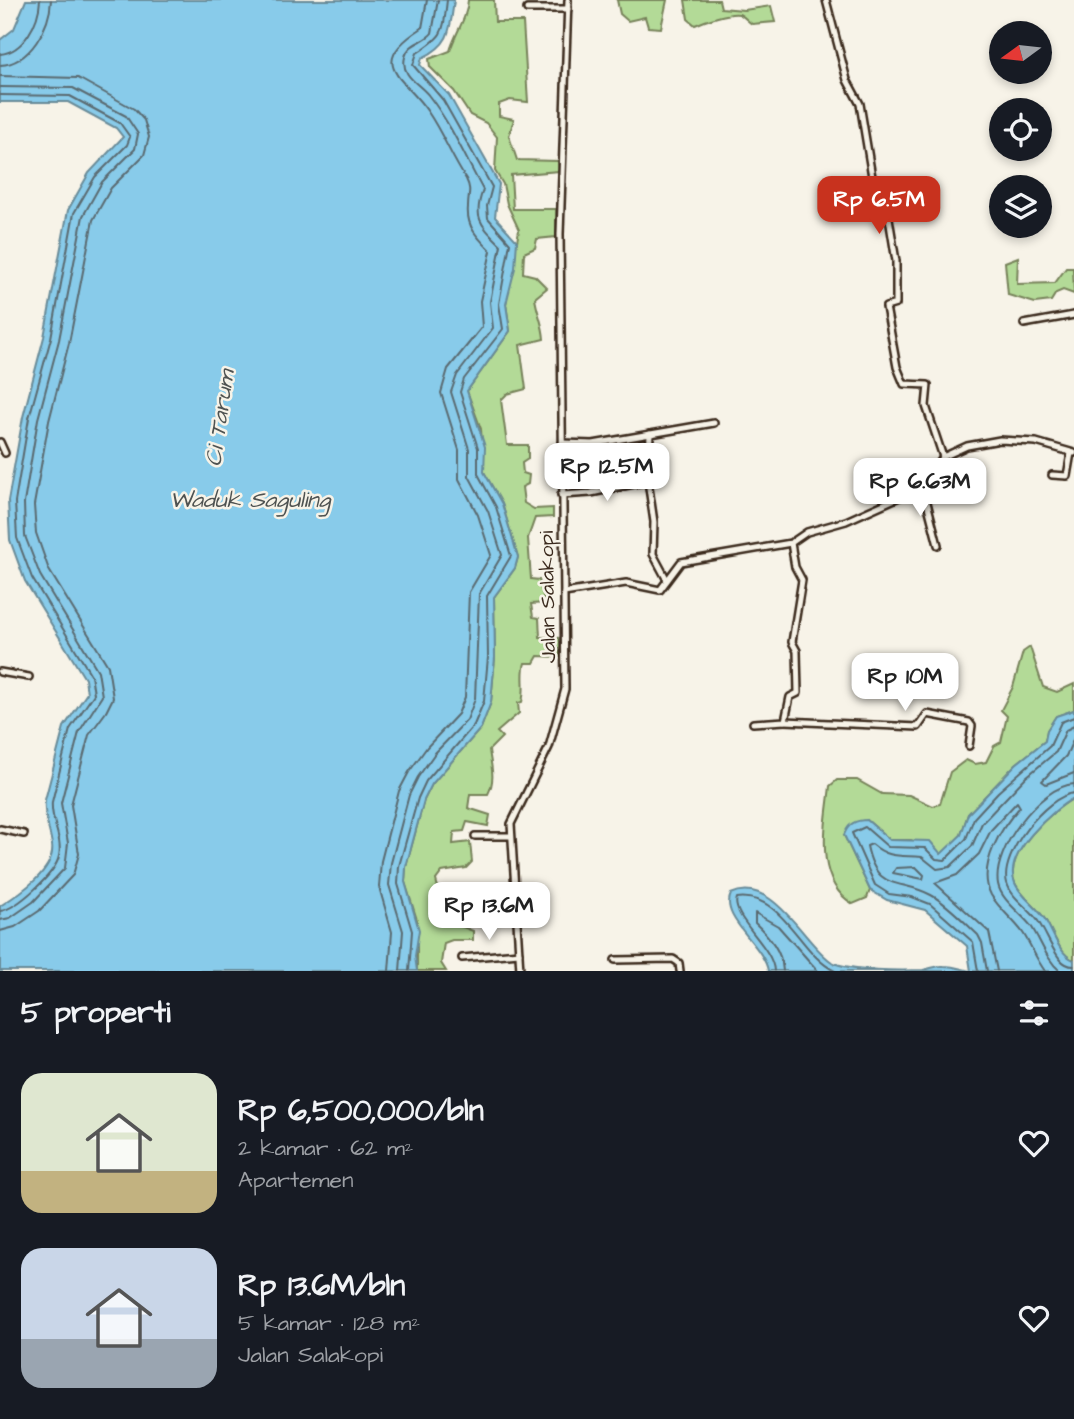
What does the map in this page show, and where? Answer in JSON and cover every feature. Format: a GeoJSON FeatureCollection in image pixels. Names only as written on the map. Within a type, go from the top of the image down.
{"type":"FeatureCollection","features":[{"type":"Feature","properties":{"kind":"street","name":"Jalan Salakopi"},"geometry":{"type":"LineString","coordinates":[[520,971],[510,836],[513,816],[536,779],[561,713],[565,690],[560,234],[568,0]]}},
{"type":"Feature","properties":{"kind":"street"},"geometry":{"type":"LineString","coordinates":[[826,0],[848,80],[860,103],[875,195],[888,212],[896,261],[898,298],[895,304],[886,307],[897,367],[904,384],[928,385],[926,406],[943,457]]}},
{"type":"Feature","properties":{"kind":"street"},"geometry":{"type":"LineString","coordinates":[[527,9],[568,9]]}},
{"type":"Feature","properties":{"kind":"street"},"geometry":{"type":"LineString","coordinates":[[1024,324],[1074,315]]}},
{"type":"Feature","properties":{"kind":"street"},"geometry":{"type":"LineString","coordinates":[[562,443],[593,444],[714,423]]}},
{"type":"Feature","properties":{"kind":"street"},"geometry":{"type":"LineString","coordinates":[[650,434],[648,481],[654,522],[653,554],[667,580]]}},
{"type":"Feature","properties":{"kind":"street"},"geometry":{"type":"LineString","coordinates":[[564,593],[626,583],[660,590],[681,562],[791,543],[807,532],[846,521],[923,487],[933,479],[943,457],[967,446],[1000,440],[1036,442],[1072,453],[1067,476],[1052,475]]}},
{"type":"Feature","properties":{"kind":"street"},"geometry":{"type":"LineString","coordinates":[[0,442],[5,453]]}},
{"type":"Feature","properties":{"kind":"street"},"geometry":{"type":"LineString","coordinates":[[561,495],[591,493],[648,481]]}},
{"type":"Feature","properties":{"kind":"street"},"geometry":{"type":"LineString","coordinates":[[923,487],[938,545]]}},
{"type":"Feature","properties":{"kind":"street"},"geometry":{"type":"LineString","coordinates":[[785,722],[790,697],[798,693],[797,651],[792,636],[802,580],[795,567],[791,543]]}},
{"type":"Feature","properties":{"kind":"street"},"geometry":{"type":"LineString","coordinates":[[0,672],[29,677]]}},
{"type":"Feature","properties":{"kind":"street"},"geometry":{"type":"LineString","coordinates":[[753,723],[918,727],[927,714],[969,722],[972,726],[969,746]]}},
{"type":"Feature","properties":{"kind":"street"},"geometry":{"type":"LineString","coordinates":[[0,829],[23,834]]}},
{"type":"Feature","properties":{"kind":"street"},"geometry":{"type":"LineString","coordinates":[[475,836],[510,836]]}},
{"type":"Feature","properties":{"kind":"street"},"geometry":{"type":"LineString","coordinates":[[462,958],[519,953]]}},
{"type":"Feature","properties":{"kind":"street"},"geometry":{"type":"LineString","coordinates":[[615,960],[673,959],[679,963],[680,971]]}},
{"type":"Feature","properties":{"kind":"green space"},"geometry":{"type":"Polygon","coordinates":[[[468,0],[494,0],[495,22],[523,22],[528,102],[510,100],[499,104],[499,116],[514,119],[509,136],[517,160],[558,161],[559,171],[511,175],[513,209],[556,209],[556,237],[537,239],[535,248],[524,253],[523,273],[535,276],[547,288],[535,298],[544,339],[520,345],[526,389],[507,394],[501,400],[507,445],[528,445],[528,459],[522,463],[523,473],[529,475],[528,484],[522,487],[524,503],[534,509],[553,508],[553,517],[535,518],[528,538],[531,579],[539,580],[545,603],[531,604],[533,617],[539,618],[540,637],[560,638],[560,657],[538,656],[534,663],[525,663],[523,697],[522,702],[518,703],[519,713],[497,732],[502,737],[489,750],[492,783],[488,794],[470,794],[468,808],[490,815],[488,826],[467,822],[464,831],[454,832],[453,844],[470,842],[472,862],[466,868],[442,872],[436,880],[439,892],[444,895],[456,890],[470,891],[473,901],[441,907],[440,918],[473,931],[473,940],[452,940],[444,943],[441,963],[446,971],[417,971],[417,920],[405,882],[406,867],[424,800],[432,784],[481,728],[491,702],[495,657],[494,597],[515,568],[518,557],[502,504],[484,472],[481,429],[467,391],[510,331],[506,304],[519,230],[507,204],[503,184],[495,171],[497,137],[486,123],[470,115],[454,91],[430,67],[429,59],[450,51],[468,0]]]}},
{"type":"Feature","properties":{"kind":"green space"},"geometry":{"type":"Polygon","coordinates":[[[617,0],[667,0],[661,28],[648,27],[645,17],[628,21],[620,14],[617,0]]]}},
{"type":"Feature","properties":{"kind":"green space"},"geometry":{"type":"Polygon","coordinates":[[[685,0],[719,0],[721,8],[744,10],[771,6],[775,22],[752,24],[741,15],[735,14],[695,25],[688,19],[685,0]]]}},
{"type":"Feature","properties":{"kind":"green space"},"geometry":{"type":"Polygon","coordinates":[[[1018,257],[1017,284],[1055,283],[1066,268],[1073,268],[1074,294],[1063,290],[1056,293],[1051,301],[1035,303],[1008,295],[1005,262],[1018,257]]]}},
{"type":"Feature","properties":{"kind":"green space"},"geometry":{"type":"Polygon","coordinates":[[[1030,647],[1043,687],[1057,692],[1074,684],[1074,710],[1056,716],[1047,730],[1045,741],[1016,764],[968,814],[961,835],[941,855],[911,840],[890,840],[867,820],[844,835],[870,890],[867,898],[853,904],[840,894],[827,866],[825,834],[830,786],[837,780],[857,780],[882,794],[909,795],[933,806],[940,804],[950,772],[966,760],[975,764],[986,762],[994,746],[1001,742],[1007,716],[1001,710],[1013,687],[1023,652],[1030,647]]]}},
{"type":"Feature","properties":{"kind":"green space"},"geometry":{"type":"Polygon","coordinates":[[[1074,798],[1074,960],[1061,949],[1043,916],[1018,888],[1013,872],[1022,847],[1032,834],[1054,812],[1074,798]]]}},
{"type":"Feature","properties":{"kind":"water","name":"Waduk Saguling"},"geometry":{"type":"Polygon","coordinates":[[[26,0],[454,0],[444,41],[432,53],[422,58],[420,65],[449,95],[499,184],[495,217],[517,241],[515,268],[506,304],[510,331],[467,391],[485,447],[484,472],[502,504],[518,557],[515,568],[494,597],[495,657],[491,702],[481,728],[432,784],[424,800],[406,867],[405,882],[419,930],[415,956],[417,971],[0,971],[0,906],[35,880],[52,854],[45,800],[64,727],[87,693],[85,679],[25,581],[10,540],[8,501],[23,417],[44,337],[68,210],[89,173],[123,137],[116,128],[68,102],[0,102],[0,40],[14,29],[26,0]]]}},
{"type":"Feature","properties":{"kind":"water"},"geometry":{"type":"Polygon","coordinates":[[[1074,710],[1074,798],[1054,812],[1032,834],[1016,859],[1013,872],[1018,888],[1043,916],[1061,949],[1074,960],[1074,971],[971,971],[967,946],[925,910],[887,900],[870,890],[844,835],[852,823],[867,820],[890,840],[930,841],[941,854],[961,835],[968,814],[1016,764],[1045,741],[1047,730],[1056,716],[1074,710]]]}},
{"type":"Feature","properties":{"kind":"water"},"geometry":{"type":"Polygon","coordinates":[[[746,890],[761,894],[774,902],[822,953],[840,965],[863,969],[903,970],[941,966],[971,971],[768,971],[759,951],[731,912],[731,894],[746,890]]]}},
{"type":"Feature","properties":{"kind":"water label","name":"Ci Tarum"},"geometry":{"type":"Point","coordinates":[219,418]}}]}
